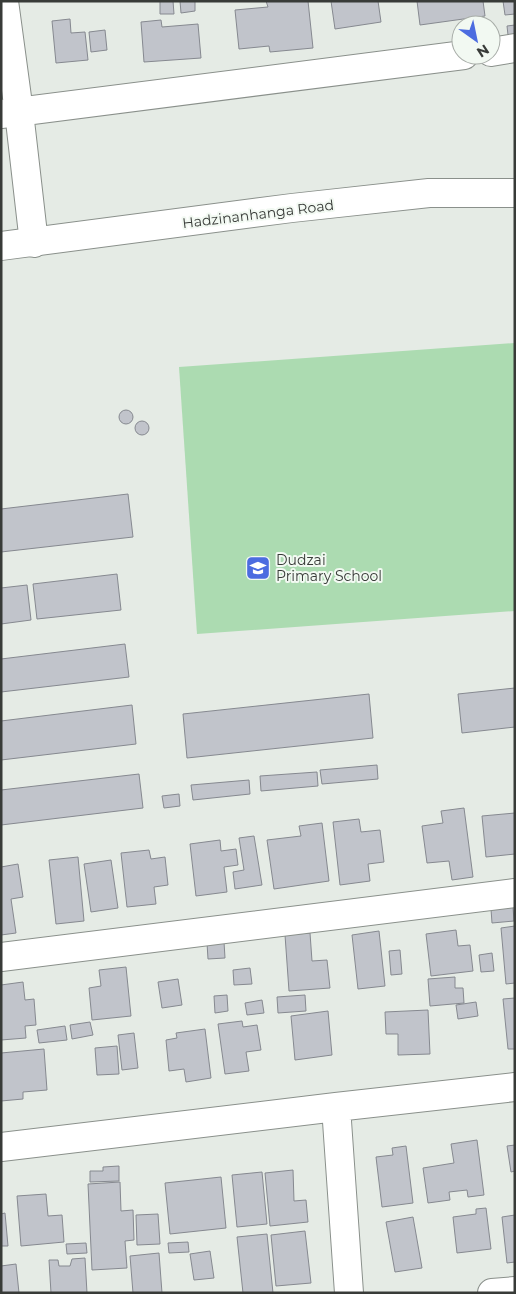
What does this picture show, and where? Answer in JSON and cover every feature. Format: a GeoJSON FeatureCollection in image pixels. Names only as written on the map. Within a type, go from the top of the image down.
{"type":"FeatureCollection","features":[{"type":"Feature","properties":{"kind":"street"},"geometry":{"type":"LineString","coordinates":[[4,1],[10,113],[34,243]]}},
{"type":"Feature","properties":{"kind":"street"},"geometry":{"type":"LineString","coordinates":[[501,50],[515,48]]}},
{"type":"Feature","properties":{"kind":"street"},"geometry":{"type":"LineString","coordinates":[[10,113],[451,57]]}},
{"type":"Feature","properties":{"kind":"street","name":"Hadzinanhanga Road"},"geometry":{"type":"LineString","coordinates":[[1,246],[292,208],[419,194],[515,193]]}},
{"type":"Feature","properties":{"kind":"street"},"geometry":{"type":"LineString","coordinates":[[1,956],[515,893]]}},
{"type":"Feature","properties":{"kind":"street"},"geometry":{"type":"LineString","coordinates":[[1,1147],[515,1087]]}},
{"type":"Feature","properties":{"kind":"street"},"geometry":{"type":"LineString","coordinates":[[336,1107],[349,1293]]}},
{"type":"Feature","properties":{"kind":"street"},"geometry":{"type":"LineString","coordinates":[[492,1293],[515,1291]]}},
{"type":"Feature","properties":{"kind":"green space"},"geometry":{"type":"Polygon","coordinates":[[[515,343],[515,611],[197,634],[179,367],[515,343]]]}},
{"type":"Feature","properties":{"kind":"building"},"geometry":{"type":"Polygon","coordinates":[[[160,1],[173,1],[174,14],[160,14],[160,1]]]}},
{"type":"Feature","properties":{"kind":"building"},"geometry":{"type":"Polygon","coordinates":[[[180,1],[195,1],[195,11],[181,13],[180,1]]]}},
{"type":"Feature","properties":{"kind":"building"},"geometry":{"type":"Polygon","coordinates":[[[266,1],[308,1],[313,48],[270,52],[269,46],[239,49],[235,10],[268,7],[266,1]]]}},
{"type":"Feature","properties":{"kind":"building"},"geometry":{"type":"Polygon","coordinates":[[[331,1],[378,1],[381,22],[335,29],[331,1]]]}},
{"type":"Feature","properties":{"kind":"building"},"geometry":{"type":"Polygon","coordinates":[[[417,1],[483,1],[485,15],[451,15],[451,21],[420,25],[417,1]]]}},
{"type":"Feature","properties":{"kind":"building"},"geometry":{"type":"Polygon","coordinates":[[[503,1],[515,1],[515,14],[505,15],[503,1]]]}},
{"type":"Feature","properties":{"kind":"building"},"geometry":{"type":"Polygon","coordinates":[[[70,19],[71,33],[85,32],[88,60],[56,63],[52,21],[70,19]]]}},
{"type":"Feature","properties":{"kind":"building"},"geometry":{"type":"Polygon","coordinates":[[[161,20],[162,27],[198,24],[201,58],[144,62],[141,22],[161,20]]]}},
{"type":"Feature","properties":{"kind":"building"},"geometry":{"type":"Polygon","coordinates":[[[515,25],[515,43],[509,44],[507,26],[515,25]]]}},
{"type":"Feature","properties":{"kind":"building"},"geometry":{"type":"Polygon","coordinates":[[[105,30],[107,50],[91,52],[89,32],[105,30]]]}},
{"type":"Feature","properties":{"kind":"building"},"geometry":{"type":"Polygon","coordinates":[[[123,410],[129,410],[133,417],[129,424],[123,424],[119,420],[119,414],[123,410]]]}},
{"type":"Feature","properties":{"kind":"building"},"geometry":{"type":"Polygon","coordinates":[[[139,421],[145,421],[149,428],[145,435],[139,435],[135,431],[135,425],[139,421]]]}},
{"type":"Feature","properties":{"kind":"building"},"geometry":{"type":"Polygon","coordinates":[[[128,494],[133,537],[1,552],[1,509],[128,494]]]}},
{"type":"Feature","properties":{"kind":"building"},"geometry":{"type":"Polygon","coordinates":[[[117,574],[121,610],[37,619],[33,584],[117,574]]]}},
{"type":"Feature","properties":{"kind":"building"},"geometry":{"type":"Polygon","coordinates":[[[27,585],[31,620],[1,624],[1,588],[27,585]]]}},
{"type":"Feature","properties":{"kind":"building"},"geometry":{"type":"Polygon","coordinates":[[[125,644],[129,677],[1,692],[1,659],[125,644]]]}},
{"type":"Feature","properties":{"kind":"building"},"geometry":{"type":"Polygon","coordinates":[[[515,688],[515,727],[462,733],[458,694],[515,688]]]}},
{"type":"Feature","properties":{"kind":"building"},"geometry":{"type":"Polygon","coordinates":[[[369,694],[373,738],[187,758],[183,714],[369,694]]]}},
{"type":"Feature","properties":{"kind":"building"},"geometry":{"type":"Polygon","coordinates":[[[132,705],[136,744],[1,760],[1,721],[132,705]]]}},
{"type":"Feature","properties":{"kind":"building"},"geometry":{"type":"Polygon","coordinates":[[[377,765],[378,779],[322,784],[320,770],[377,765]]]}},
{"type":"Feature","properties":{"kind":"building"},"geometry":{"type":"Polygon","coordinates":[[[317,772],[318,786],[261,791],[260,776],[317,772]]]}},
{"type":"Feature","properties":{"kind":"building"},"geometry":{"type":"Polygon","coordinates":[[[139,774],[143,808],[1,825],[1,790],[139,774]]]}},
{"type":"Feature","properties":{"kind":"building"},"geometry":{"type":"Polygon","coordinates":[[[249,780],[250,794],[193,800],[191,785],[249,780]]]}},
{"type":"Feature","properties":{"kind":"building"},"geometry":{"type":"Polygon","coordinates":[[[179,794],[180,806],[164,808],[162,796],[179,794]]]}},
{"type":"Feature","properties":{"kind":"building"},"geometry":{"type":"Polygon","coordinates":[[[464,808],[473,877],[452,880],[449,861],[427,863],[422,826],[443,823],[441,811],[464,808]]]}},
{"type":"Feature","properties":{"kind":"building"},"geometry":{"type":"Polygon","coordinates":[[[515,813],[515,854],[486,857],[482,816],[515,813]]]}},
{"type":"Feature","properties":{"kind":"building"},"geometry":{"type":"Polygon","coordinates":[[[359,819],[361,832],[380,830],[384,862],[368,864],[370,881],[340,885],[333,822],[359,819]]]}},
{"type":"Feature","properties":{"kind":"building"},"geometry":{"type":"Polygon","coordinates":[[[322,823],[329,881],[274,889],[267,840],[301,836],[299,826],[322,823]]]}},
{"type":"Feature","properties":{"kind":"building"},"geometry":{"type":"Polygon","coordinates":[[[254,836],[262,885],[235,889],[233,872],[244,870],[239,838],[254,836]]]}},
{"type":"Feature","properties":{"kind":"building"},"geometry":{"type":"Polygon","coordinates":[[[220,840],[221,851],[236,849],[238,865],[224,867],[227,892],[196,896],[190,844],[220,840]]]}},
{"type":"Feature","properties":{"kind":"building"},"geometry":{"type":"Polygon","coordinates":[[[149,850],[151,859],[165,857],[168,885],[154,887],[156,904],[127,907],[121,853],[149,850]]]}},
{"type":"Feature","properties":{"kind":"building"},"geometry":{"type":"Polygon","coordinates":[[[78,857],[84,921],[56,924],[49,860],[78,857]]]}},
{"type":"Feature","properties":{"kind":"building"},"geometry":{"type":"Polygon","coordinates":[[[111,860],[118,908],[91,912],[84,864],[111,860]]]}},
{"type":"Feature","properties":{"kind":"building"},"geometry":{"type":"Polygon","coordinates":[[[18,864],[23,897],[11,899],[16,933],[1,935],[1,867],[18,864]]]}},
{"type":"Feature","properties":{"kind":"building"},"geometry":{"type":"Polygon","coordinates":[[[513,907],[514,921],[492,923],[491,909],[513,907]]]}},
{"type":"Feature","properties":{"kind":"building"},"geometry":{"type":"Polygon","coordinates":[[[515,926],[515,983],[506,984],[501,928],[515,926]]]}},
{"type":"Feature","properties":{"kind":"building"},"geometry":{"type":"Polygon","coordinates":[[[456,930],[458,946],[470,945],[473,971],[431,976],[426,934],[456,930]]]}},
{"type":"Feature","properties":{"kind":"building"},"geometry":{"type":"Polygon","coordinates":[[[379,931],[385,986],[358,989],[352,935],[379,931]]]}},
{"type":"Feature","properties":{"kind":"building"},"geometry":{"type":"Polygon","coordinates":[[[310,933],[312,961],[327,960],[330,988],[289,991],[285,935],[310,933]]]}},
{"type":"Feature","properties":{"kind":"building"},"geometry":{"type":"Polygon","coordinates":[[[224,942],[225,958],[208,959],[207,943],[224,942]]]}},
{"type":"Feature","properties":{"kind":"building"},"geometry":{"type":"Polygon","coordinates":[[[400,950],[402,974],[391,975],[389,951],[400,950]]]}},
{"type":"Feature","properties":{"kind":"building"},"geometry":{"type":"Polygon","coordinates":[[[492,953],[494,971],[481,972],[479,955],[492,953]]]}},
{"type":"Feature","properties":{"kind":"building"},"geometry":{"type":"Polygon","coordinates":[[[126,967],[131,1016],[92,1020],[89,988],[101,986],[99,970],[126,967]]]}},
{"type":"Feature","properties":{"kind":"building"},"geometry":{"type":"Polygon","coordinates":[[[250,968],[252,984],[234,985],[233,970],[250,968]]]}},
{"type":"Feature","properties":{"kind":"building"},"geometry":{"type":"Polygon","coordinates":[[[455,977],[455,988],[463,988],[464,1003],[430,1006],[428,979],[455,977]]]}},
{"type":"Feature","properties":{"kind":"building"},"geometry":{"type":"Polygon","coordinates":[[[178,979],[182,1005],[162,1008],[158,982],[178,979]]]}},
{"type":"Feature","properties":{"kind":"building"},"geometry":{"type":"Polygon","coordinates":[[[23,982],[25,1000],[34,999],[36,1025],[25,1026],[26,1038],[1,1040],[1,985],[23,982]]]}},
{"type":"Feature","properties":{"kind":"building"},"geometry":{"type":"Polygon","coordinates":[[[227,995],[228,1011],[215,1013],[214,996],[227,995]]]}},
{"type":"Feature","properties":{"kind":"building"},"geometry":{"type":"Polygon","coordinates":[[[305,995],[306,1011],[278,1013],[277,997],[305,995]]]}},
{"type":"Feature","properties":{"kind":"building"},"geometry":{"type":"Polygon","coordinates":[[[515,998],[515,1049],[508,1049],[503,999],[515,998]]]}},
{"type":"Feature","properties":{"kind":"building"},"geometry":{"type":"Polygon","coordinates":[[[262,1000],[264,1013],[247,1015],[245,1003],[262,1000]]]}},
{"type":"Feature","properties":{"kind":"building"},"geometry":{"type":"Polygon","coordinates":[[[476,1002],[478,1016],[458,1019],[456,1005],[476,1002]]]}},
{"type":"Feature","properties":{"kind":"building"},"geometry":{"type":"Polygon","coordinates":[[[428,1010],[430,1054],[398,1055],[398,1034],[386,1034],[385,1012],[428,1010]]]}},
{"type":"Feature","properties":{"kind":"building"},"geometry":{"type":"Polygon","coordinates":[[[328,1011],[332,1055],[295,1060],[291,1016],[328,1011]]]}},
{"type":"Feature","properties":{"kind":"building"},"geometry":{"type":"Polygon","coordinates":[[[242,1021],[243,1027],[257,1025],[261,1050],[246,1052],[249,1071],[225,1074],[218,1024],[242,1021]]]}},
{"type":"Feature","properties":{"kind":"building"},"geometry":{"type":"Polygon","coordinates":[[[90,1022],[93,1035],[72,1039],[70,1025],[90,1022]]]}},
{"type":"Feature","properties":{"kind":"building"},"geometry":{"type":"Polygon","coordinates":[[[65,1026],[67,1040],[39,1043],[37,1030],[65,1026]]]}},
{"type":"Feature","properties":{"kind":"building"},"geometry":{"type":"Polygon","coordinates":[[[205,1029],[211,1078],[186,1082],[184,1069],[169,1071],[166,1040],[177,1038],[176,1033],[205,1029]]]}},
{"type":"Feature","properties":{"kind":"building"},"geometry":{"type":"Polygon","coordinates":[[[134,1033],[138,1068],[122,1070],[118,1035],[134,1033]]]}},
{"type":"Feature","properties":{"kind":"building"},"geometry":{"type":"Polygon","coordinates":[[[117,1046],[119,1074],[97,1075],[95,1048],[117,1046]]]}},
{"type":"Feature","properties":{"kind":"building"},"geometry":{"type":"Polygon","coordinates":[[[44,1049],[47,1090],[23,1092],[23,1099],[1,1101],[1,1053],[44,1049]]]}},
{"type":"Feature","properties":{"kind":"building"},"geometry":{"type":"Polygon","coordinates":[[[477,1140],[484,1195],[468,1197],[467,1190],[449,1192],[450,1200],[428,1203],[423,1168],[454,1163],[451,1144],[477,1140]]]}},
{"type":"Feature","properties":{"kind":"building"},"geometry":{"type":"Polygon","coordinates":[[[515,1145],[515,1171],[511,1172],[507,1146],[515,1145]]]}},
{"type":"Feature","properties":{"kind":"building"},"geometry":{"type":"Polygon","coordinates":[[[406,1146],[413,1203],[382,1207],[376,1157],[393,1155],[392,1148],[406,1146]]]}},
{"type":"Feature","properties":{"kind":"building"},"geometry":{"type":"Polygon","coordinates":[[[119,1166],[119,1181],[90,1182],[90,1171],[103,1171],[103,1167],[119,1166]]]}},
{"type":"Feature","properties":{"kind":"building"},"geometry":{"type":"Polygon","coordinates":[[[293,1170],[294,1201],[306,1200],[308,1222],[270,1226],[265,1173],[293,1170]]]}},
{"type":"Feature","properties":{"kind":"building"},"geometry":{"type":"Polygon","coordinates":[[[262,1172],[267,1224],[237,1227],[232,1175],[262,1172]]]}},
{"type":"Feature","properties":{"kind":"building"},"geometry":{"type":"Polygon","coordinates":[[[221,1177],[226,1228],[170,1234],[165,1183],[221,1177]]]}},
{"type":"Feature","properties":{"kind":"building"},"geometry":{"type":"Polygon","coordinates":[[[120,1182],[121,1211],[133,1210],[134,1240],[125,1241],[127,1268],[92,1270],[88,1184],[120,1182]]]}},
{"type":"Feature","properties":{"kind":"building"},"geometry":{"type":"Polygon","coordinates":[[[46,1194],[48,1216],[62,1215],[64,1242],[21,1246],[17,1196],[46,1194]]]}},
{"type":"Feature","properties":{"kind":"building"},"geometry":{"type":"Polygon","coordinates":[[[486,1208],[491,1249],[457,1253],[453,1217],[476,1214],[476,1209],[486,1208]]]}},
{"type":"Feature","properties":{"kind":"building"},"geometry":{"type":"Polygon","coordinates":[[[5,1213],[8,1246],[1,1246],[1,1214],[5,1213]]]}},
{"type":"Feature","properties":{"kind":"building"},"geometry":{"type":"Polygon","coordinates":[[[158,1214],[160,1244],[137,1245],[136,1215],[158,1214]]]}},
{"type":"Feature","properties":{"kind":"building"},"geometry":{"type":"Polygon","coordinates":[[[515,1215],[515,1262],[507,1263],[502,1217],[515,1215]]]}},
{"type":"Feature","properties":{"kind":"building"},"geometry":{"type":"Polygon","coordinates":[[[413,1217],[422,1268],[395,1272],[386,1222],[413,1217]]]}},
{"type":"Feature","properties":{"kind":"building"},"geometry":{"type":"Polygon","coordinates":[[[305,1231],[311,1283],[276,1286],[271,1235],[305,1231]]]}},
{"type":"Feature","properties":{"kind":"building"},"geometry":{"type":"Polygon","coordinates":[[[267,1234],[273,1293],[243,1293],[237,1237],[267,1234]]]}},
{"type":"Feature","properties":{"kind":"building"},"geometry":{"type":"Polygon","coordinates":[[[188,1242],[189,1252],[169,1253],[168,1243],[188,1242]]]}},
{"type":"Feature","properties":{"kind":"building"},"geometry":{"type":"Polygon","coordinates":[[[86,1243],[87,1253],[67,1254],[66,1244],[86,1243]]]}},
{"type":"Feature","properties":{"kind":"building"},"geometry":{"type":"Polygon","coordinates":[[[210,1251],[214,1278],[194,1280],[190,1254],[210,1251]]]}},
{"type":"Feature","properties":{"kind":"building"},"geometry":{"type":"Polygon","coordinates":[[[159,1253],[162,1293],[133,1293],[130,1256],[159,1253]]]}},
{"type":"Feature","properties":{"kind":"building"},"geometry":{"type":"Polygon","coordinates":[[[85,1258],[87,1293],[51,1293],[49,1260],[58,1260],[59,1266],[70,1266],[72,1259],[85,1258]]]}},
{"type":"Feature","properties":{"kind":"building"},"geometry":{"type":"Polygon","coordinates":[[[16,1264],[19,1293],[1,1293],[1,1266],[16,1264]]]}},
{"type":"Feature","properties":{"kind":"place","name":"Dudzai Primary School"},"geometry":{"type":"Point","coordinates":[258,568]}}]}
